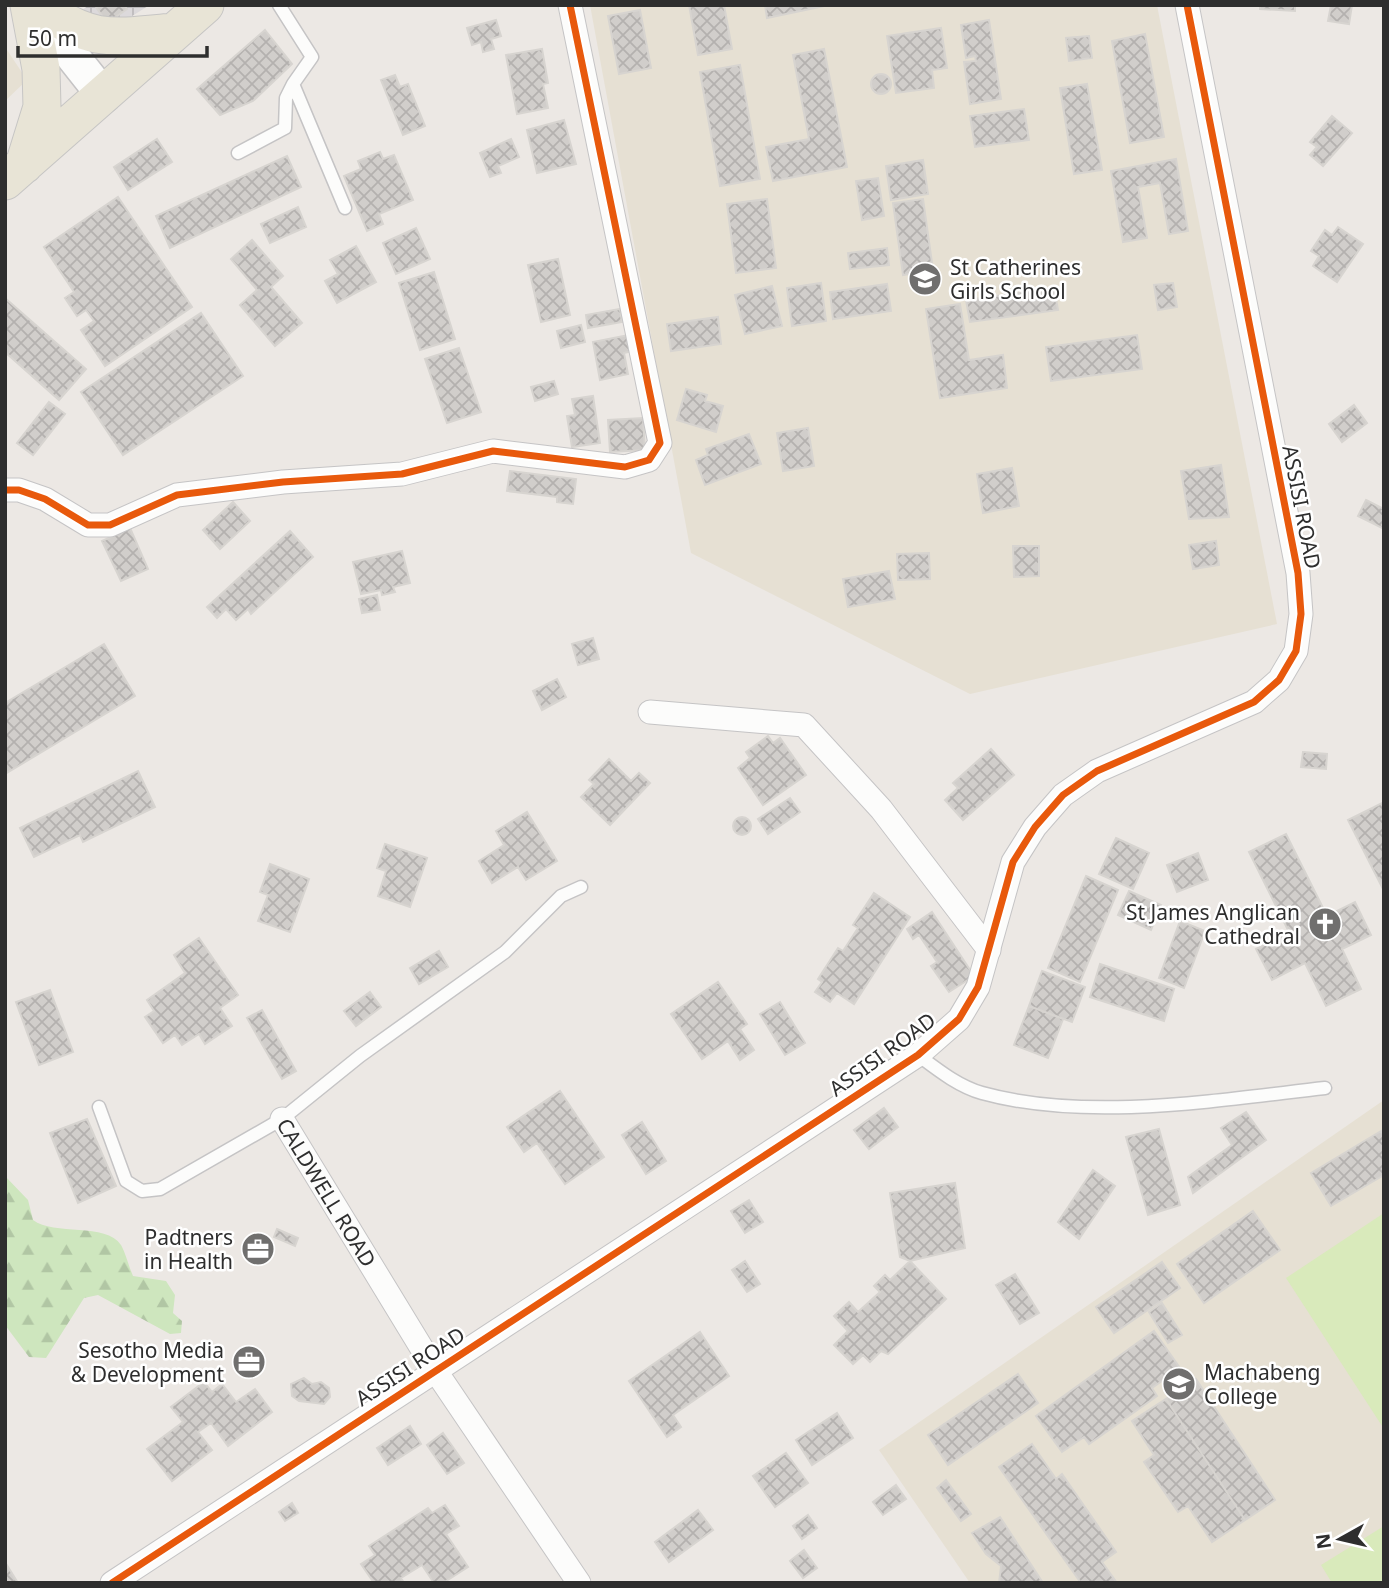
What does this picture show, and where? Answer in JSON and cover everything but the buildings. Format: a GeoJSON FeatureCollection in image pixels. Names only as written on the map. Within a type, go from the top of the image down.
{"type":"FeatureCollection","features":[{"type":"Feature","properties":{"kind":"main road"},"geometry":{"type":"LineString","coordinates":[[32,5],[68,27],[86,33],[104,36],[174,32]]}},
{"type":"Feature","properties":{"kind":"main road"},"geometry":{"type":"LineString","coordinates":[[15,173],[43,107],[32,5]]}},
{"type":"Feature","properties":{"kind":"main road"},"geometry":{"type":"LineString","coordinates":[[15,173],[205,5]]}},
{"type":"Feature","properties":{"kind":"street"},"geometry":{"type":"LineString","coordinates":[[32,5],[104,96]]}},
{"type":"Feature","properties":{"kind":"street"},"geometry":{"type":"LineString","coordinates":[[5,490],[19,489],[45,499],[88,525],[110,525],[177,495],[283,482],[402,474],[493,451],[625,467],[649,460],[660,443],[570,5]]}},
{"type":"Feature","properties":{"kind":"street","name":"ASSISI ROAD"},"geometry":{"type":"LineString","coordinates":[[112,1583],[918,1055],[959,1019],[978,987],[1013,862],[1035,827],[1063,795],[1097,771],[1254,702],[1279,680],[1296,652],[1301,614],[1298,573],[1187,5]]}},
{"type":"Feature","properties":{"kind":"street"},"geometry":{"type":"LineString","coordinates":[[650,712],[804,725],[881,809],[989,950]]}},
{"type":"Feature","properties":{"kind":"street","name":"CALDWELL ROAD"},"geometry":{"type":"LineString","coordinates":[[282,1119],[435,1370],[579,1583]]}},
{"type":"Feature","properties":{"kind":"lane"},"geometry":{"type":"LineString","coordinates":[[238,153],[285,128],[286,98],[312,57],[279,5]]}},
{"type":"Feature","properties":{"kind":"lane"},"geometry":{"type":"LineString","coordinates":[[293,84],[345,208]]}},
{"type":"Feature","properties":{"kind":"lane","name":"CALDWELL ROAD"},"geometry":{"type":"LineString","coordinates":[[282,1119],[360,1056],[505,952],[561,896],[581,887]]}},
{"type":"Feature","properties":{"kind":"lane"},"geometry":{"type":"LineString","coordinates":[[918,1055],[955,1082],[981,1092],[1052,1103],[1126,1106],[1194,1103],[1325,1088]]}},
{"type":"Feature","properties":{"kind":"lane"},"geometry":{"type":"LineString","coordinates":[[99,1107],[127,1181],[142,1191],[160,1189],[282,1119]]}},
{"type":"Feature","properties":{"kind":"shaded area"},"geometry":{"type":"Polygon","coordinates":[[[89,5],[148,6],[110,30],[81,11],[89,5]]]}},
{"type":"Feature","properties":{"kind":"shaded area","name":"St Catherines Girls School"},"geometry":{"type":"Polygon","coordinates":[[[590,5],[1157,5],[1277,624],[970,694],[691,553],[590,5]]]}},
{"type":"Feature","properties":{"kind":"shaded area"},"geometry":{"type":"Polygon","coordinates":[[[5,47],[27,80],[5,101],[5,47]]]}},
{"type":"Feature","properties":{"kind":"shaded area","name":"Machabeng College"},"geometry":{"type":"Polygon","coordinates":[[[1384,1100],[1384,1583],[970,1583],[879,1450],[1384,1100]]]}},
{"type":"Feature","properties":{"kind":"green space"},"geometry":{"type":"Polygon","coordinates":[[[5,1176],[28,1200],[33,1220],[42,1225],[92,1231],[114,1238],[121,1245],[133,1276],[166,1281],[175,1295],[173,1313],[182,1321],[181,1333],[170,1334],[98,1295],[84,1298],[46,1358],[29,1357],[5,1325],[5,1176]]]}},
{"type":"Feature","properties":{"kind":"green space"},"geometry":{"type":"Polygon","coordinates":[[[1384,1213],[1384,1429],[1286,1278],[1384,1213]]]}},
{"type":"Feature","properties":{"kind":"green space"},"geometry":{"type":"Polygon","coordinates":[[[1384,1526],[1384,1583],[1332,1583],[1321,1565],[1384,1526]]]}},
{"type":"Feature","properties":{"kind":"cycle path"},"geometry":{"type":"LineString","coordinates":[[5,490],[19,490],[45,499],[88,525],[110,525],[177,495],[283,482],[402,474],[493,451],[625,467],[649,460],[660,443],[570,5]]}},
{"type":"Feature","properties":{"kind":"cycle path"},"geometry":{"type":"LineString","coordinates":[[112,1583],[918,1055],[959,1019],[978,987],[1013,862],[1035,827],[1063,795],[1097,771],[1254,702],[1279,680],[1296,651],[1301,614],[1298,573],[1187,5]]}},
{"type":"Feature","properties":{"kind":"place","name":"St Catherines Girls School"},"geometry":{"type":"Point","coordinates":[925,279]}},
{"type":"Feature","properties":{"kind":"place","name":"St James Anglican Cathedral"},"geometry":{"type":"Point","coordinates":[1325,924]}},
{"type":"Feature","properties":{"kind":"place","name":"Padtners in Health"},"geometry":{"type":"Point","coordinates":[258,1249]}},
{"type":"Feature","properties":{"kind":"place","name":"Sesotho Media & Development"},"geometry":{"type":"Point","coordinates":[249,1362]}},
{"type":"Feature","properties":{"kind":"place","name":"Machabeng College"},"geometry":{"type":"Point","coordinates":[1179,1384]}}]}
